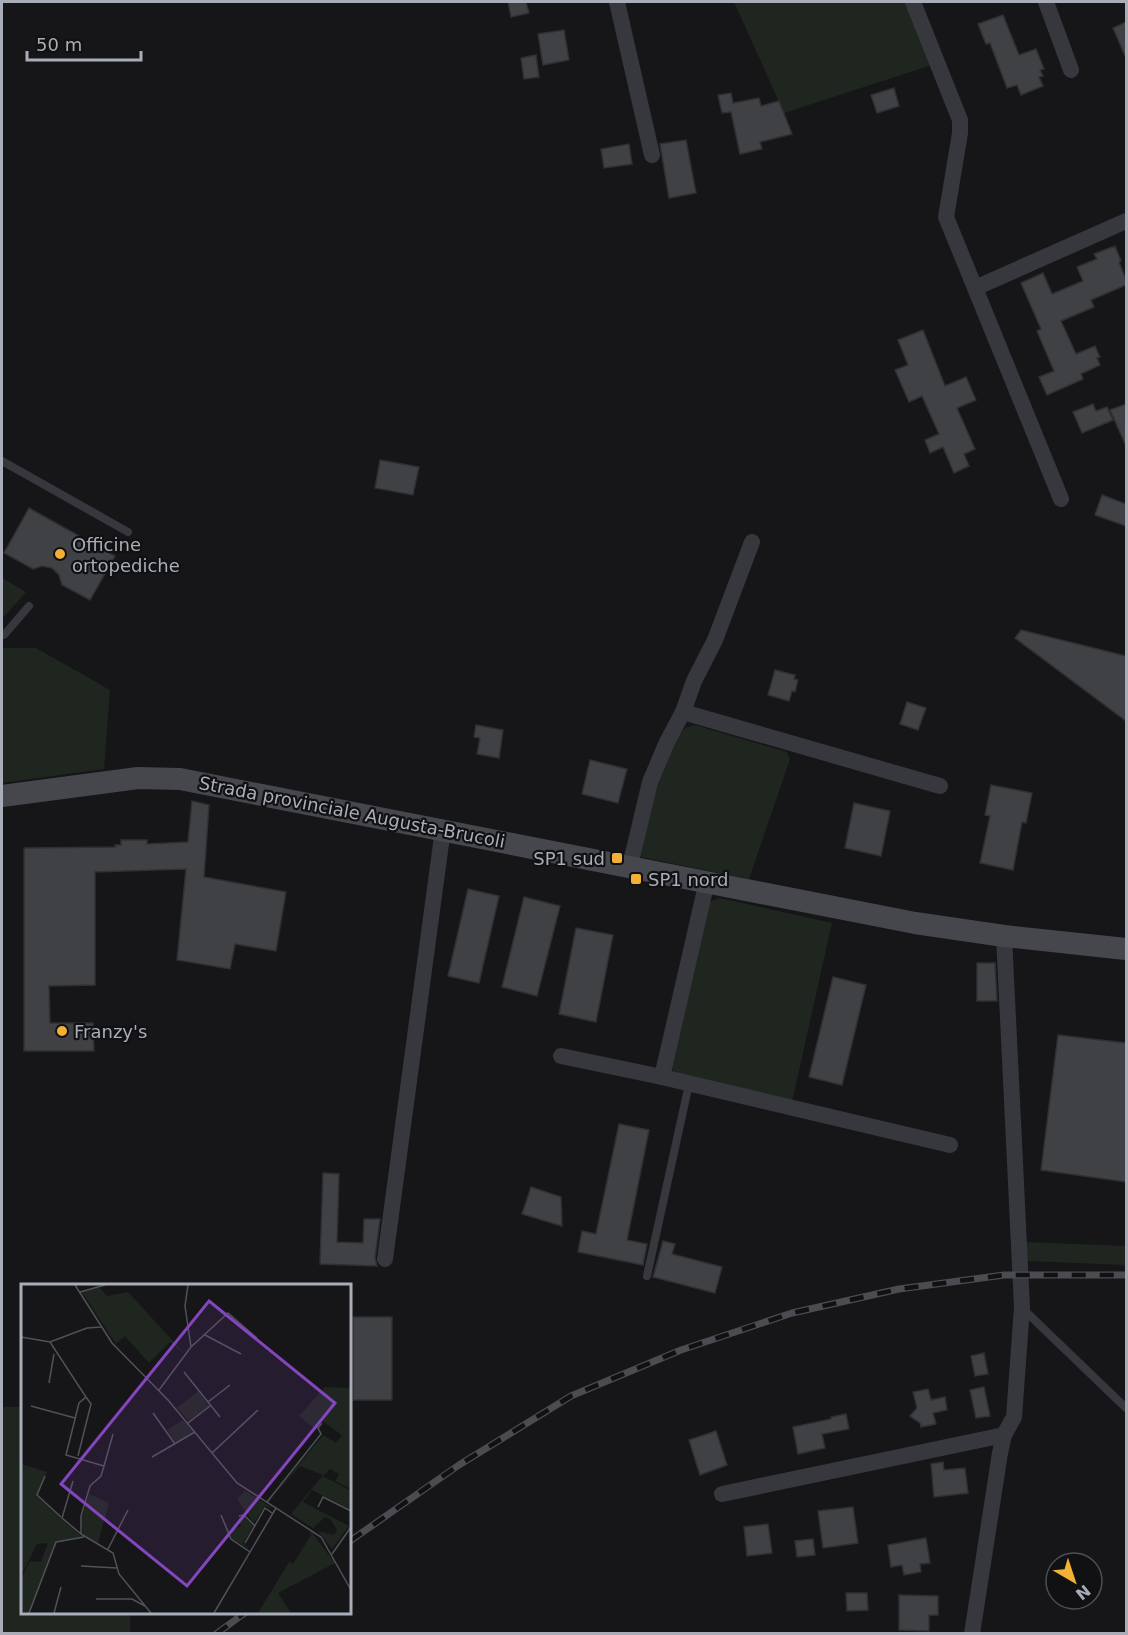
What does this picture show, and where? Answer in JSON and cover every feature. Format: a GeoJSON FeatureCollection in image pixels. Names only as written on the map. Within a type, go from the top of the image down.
{"type":"FeatureCollection","features":[{"type":"Feature","properties":{"kind":"main road","name":"Strada provinciale Augusta-Brucoli"},"geometry":{"type":"LineString","coordinates":[[2,796],[138,778],[180,778],[915,923],[1126,950]]}},
{"type":"Feature","properties":{"kind":"street"},"geometry":{"type":"LineString","coordinates":[[617,2],[652,154]]}},
{"type":"Feature","properties":{"kind":"street"},"geometry":{"type":"LineString","coordinates":[[913,2],[960,120],[960,133],[946,217],[1061,499]]}},
{"type":"Feature","properties":{"kind":"street"},"geometry":{"type":"LineString","coordinates":[[1046,2],[1071,70]]}},
{"type":"Feature","properties":{"kind":"street"},"geometry":{"type":"LineString","coordinates":[[975,288],[1126,221]]}},
{"type":"Feature","properties":{"kind":"street"},"geometry":{"type":"LineString","coordinates":[[630,866],[650,782],[683,712],[694,681],[715,640],[752,542]]}},
{"type":"Feature","properties":{"kind":"street"},"geometry":{"type":"LineString","coordinates":[[683,712],[940,786]]}},
{"type":"Feature","properties":{"kind":"street"},"geometry":{"type":"LineString","coordinates":[[385,1258],[443,829]]}},
{"type":"Feature","properties":{"kind":"street"},"geometry":{"type":"LineString","coordinates":[[662,1077],[707,881]]}},
{"type":"Feature","properties":{"kind":"street"},"geometry":{"type":"LineString","coordinates":[[972,1634],[1004,1435],[1014,1417],[1022,1308],[1004,936]]}},
{"type":"Feature","properties":{"kind":"street"},"geometry":{"type":"LineString","coordinates":[[561,1056],[662,1077],[950,1145]]}},
{"type":"Feature","properties":{"kind":"street"},"geometry":{"type":"LineString","coordinates":[[722,1494],[1004,1435]]}},
{"type":"Feature","properties":{"kind":"lane"},"geometry":{"type":"LineString","coordinates":[[2,461],[128,532]]}},
{"type":"Feature","properties":{"kind":"lane"},"geometry":{"type":"LineString","coordinates":[[2,635],[29,606]]}},
{"type":"Feature","properties":{"kind":"lane"},"geometry":{"type":"LineString","coordinates":[[646,1276],[689,1084]]}},
{"type":"Feature","properties":{"kind":"lane"},"geometry":{"type":"LineString","coordinates":[[1022,1308],[1126,1408]]}},
{"type":"Feature","properties":{"kind":"shaded area"},"geometry":{"type":"Polygon","coordinates":[[[734,2],[907,2],[932,65],[784,113],[734,2]]]}},
{"type":"Feature","properties":{"kind":"shaded area"},"geometry":{"type":"Polygon","coordinates":[[[2,578],[26,592],[2,619],[2,578]]]}},
{"type":"Feature","properties":{"kind":"shaded area"},"geometry":{"type":"Polygon","coordinates":[[[2,648],[36,648],[110,690],[104,769],[2,783],[2,648]]]}},
{"type":"Feature","properties":{"kind":"shaded area"},"geometry":{"type":"Polygon","coordinates":[[[695,725],[787,752],[790,759],[749,879],[641,857],[652,795],[676,739],[685,728],[695,725]]]}},
{"type":"Feature","properties":{"kind":"shaded area"},"geometry":{"type":"Polygon","coordinates":[[[720,898],[832,923],[792,1102],[678,1076],[670,1067],[708,902],[720,898]]]}},
{"type":"Feature","properties":{"kind":"shaded area"},"geometry":{"type":"Polygon","coordinates":[[[1024,1242],[1126,1246],[1126,1265],[1027,1261],[1024,1242]]]}},
{"type":"Feature","properties":{"kind":"shaded area"},"geometry":{"type":"Polygon","coordinates":[[[2,1407],[21,1407],[21,1614],[130,1614],[130,1633],[2,1633],[2,1407]]]}},
{"type":"Feature","properties":{"kind":"building"},"geometry":{"type":"Polygon","coordinates":[[[508,2],[526,2],[529,13],[511,17],[508,2]]]}},
{"type":"Feature","properties":{"kind":"building"},"geometry":{"type":"Polygon","coordinates":[[[1003,15],[1019,55],[1036,49],[1044,69],[1040,70],[1043,76],[1039,77],[1043,86],[1021,95],[1017,85],[1007,88],[990,43],[986,44],[978,24],[1003,15]]]}},
{"type":"Feature","properties":{"kind":"building"},"geometry":{"type":"Polygon","coordinates":[[[1126,22],[1126,58],[1113,28],[1126,22]]]}},
{"type":"Feature","properties":{"kind":"building"},"geometry":{"type":"Polygon","coordinates":[[[564,30],[569,60],[543,65],[538,34],[564,30]]]}},
{"type":"Feature","properties":{"kind":"building"},"geometry":{"type":"Polygon","coordinates":[[[536,55],[539,77],[524,79],[521,58],[536,55]]]}},
{"type":"Feature","properties":{"kind":"building"},"geometry":{"type":"Polygon","coordinates":[[[894,88],[899,106],[877,113],[871,95],[894,88]]]}},
{"type":"Feature","properties":{"kind":"building"},"geometry":{"type":"Polygon","coordinates":[[[731,93],[733,103],[759,98],[761,106],[779,101],[792,134],[760,142],[762,149],[740,154],[731,112],[722,113],[718,95],[731,93]]]}},
{"type":"Feature","properties":{"kind":"building"},"geometry":{"type":"Polygon","coordinates":[[[686,140],[696,193],[669,198],[660,144],[686,140]]]}},
{"type":"Feature","properties":{"kind":"building"},"geometry":{"type":"Polygon","coordinates":[[[629,144],[632,164],[604,168],[601,149],[629,144]]]}},
{"type":"Feature","properties":{"kind":"building"},"geometry":{"type":"Polygon","coordinates":[[[1115,246],[1126,285],[1091,300],[1094,307],[1061,321],[1076,354],[1095,346],[1100,357],[1097,358],[1100,365],[1081,374],[1083,379],[1047,395],[1039,377],[1054,371],[1037,331],[1041,329],[1021,283],[1043,273],[1052,294],[1083,281],[1077,267],[1097,259],[1094,254],[1115,246]]]}},
{"type":"Feature","properties":{"kind":"building"},"geometry":{"type":"Polygon","coordinates":[[[923,330],[945,386],[966,377],[976,400],[957,408],[975,449],[964,454],[969,466],[954,473],[943,447],[930,453],[925,440],[939,434],[922,396],[909,402],[895,370],[908,365],[898,340],[923,330]]]}},
{"type":"Feature","properties":{"kind":"building"},"geometry":{"type":"Polygon","coordinates":[[[1093,404],[1096,411],[1107,407],[1113,420],[1082,433],[1073,412],[1093,404]]]}},
{"type":"Feature","properties":{"kind":"building"},"geometry":{"type":"Polygon","coordinates":[[[1126,404],[1126,446],[1110,410],[1126,404]]]}},
{"type":"Feature","properties":{"kind":"building"},"geometry":{"type":"Polygon","coordinates":[[[380,460],[419,467],[413,495],[375,488],[380,460]]]}},
{"type":"Feature","properties":{"kind":"building"},"geometry":{"type":"Polygon","coordinates":[[[1102,495],[1126,504],[1126,526],[1095,515],[1102,495]]]}},
{"type":"Feature","properties":{"kind":"building","name":"Officine ortopediche"},"geometry":{"type":"Polygon","coordinates":[[[29,508],[115,556],[90,600],[62,585],[59,575],[52,568],[42,566],[33,569],[4,553],[29,508]]]}},
{"type":"Feature","properties":{"kind":"building"},"geometry":{"type":"Polygon","coordinates":[[[1021,630],[1126,656],[1126,721],[1015,638],[1021,630]]]}},
{"type":"Feature","properties":{"kind":"building"},"geometry":{"type":"Polygon","coordinates":[[[775,670],[795,675],[794,679],[798,680],[795,692],[792,691],[789,701],[768,695],[775,670]]]}},
{"type":"Feature","properties":{"kind":"building"},"geometry":{"type":"Polygon","coordinates":[[[907,702],[926,708],[918,730],[900,724],[907,702]]]}},
{"type":"Feature","properties":{"kind":"building"},"geometry":{"type":"Polygon","coordinates":[[[476,725],[503,730],[499,758],[477,754],[480,738],[474,737],[476,725]]]}},
{"type":"Feature","properties":{"kind":"building"},"geometry":{"type":"Polygon","coordinates":[[[590,760],[627,769],[618,803],[582,794],[590,760]]]}},
{"type":"Feature","properties":{"kind":"building"},"geometry":{"type":"Polygon","coordinates":[[[991,785],[1032,793],[1026,823],[1022,822],[1013,870],[980,863],[990,816],[985,815],[991,785]]]}},
{"type":"Feature","properties":{"kind":"building"},"geometry":{"type":"Polygon","coordinates":[[[192,801],[209,805],[204,877],[286,892],[276,951],[235,944],[230,969],[177,960],[186,869],[95,872],[95,985],[49,986],[50,1023],[93,1023],[94,1051],[24,1051],[24,848],[115,847],[115,845],[121,845],[121,840],[147,840],[147,844],[188,842],[192,801]]]}},
{"type":"Feature","properties":{"kind":"building"},"geometry":{"type":"Polygon","coordinates":[[[854,803],[890,811],[881,856],[845,848],[854,803]]]}},
{"type":"Feature","properties":{"kind":"building"},"geometry":{"type":"Polygon","coordinates":[[[468,889],[499,896],[479,983],[448,976],[468,889]]]}},
{"type":"Feature","properties":{"kind":"building"},"geometry":{"type":"Polygon","coordinates":[[[524,897],[560,906],[537,996],[502,987],[524,897]]]}},
{"type":"Feature","properties":{"kind":"building"},"geometry":{"type":"Polygon","coordinates":[[[576,928],[613,935],[596,1022],[559,1014],[576,928]]]}},
{"type":"Feature","properties":{"kind":"building"},"geometry":{"type":"Polygon","coordinates":[[[977,963],[995,963],[997,1001],[977,1001],[977,963]]]}},
{"type":"Feature","properties":{"kind":"building"},"geometry":{"type":"Polygon","coordinates":[[[833,977],[866,985],[842,1085],[809,1077],[833,977]]]}},
{"type":"Feature","properties":{"kind":"building"},"geometry":{"type":"Polygon","coordinates":[[[1058,1035],[1126,1043],[1126,1182],[1041,1170],[1058,1035]]]}},
{"type":"Feature","properties":{"kind":"building"},"geometry":{"type":"Polygon","coordinates":[[[619,1124],[649,1130],[627,1240],[647,1244],[643,1265],[578,1252],[582,1231],[596,1234],[619,1124]]]}},
{"type":"Feature","properties":{"kind":"building"},"geometry":{"type":"Polygon","coordinates":[[[323,1173],[339,1174],[337,1242],[363,1243],[364,1219],[380,1219],[375,1258],[377,1266],[320,1264],[323,1173]]]}},
{"type":"Feature","properties":{"kind":"building"},"geometry":{"type":"Polygon","coordinates":[[[531,1187],[561,1197],[562,1226],[522,1214],[531,1187]]]}},
{"type":"Feature","properties":{"kind":"building"},"geometry":{"type":"Polygon","coordinates":[[[663,1241],[675,1244],[672,1254],[722,1267],[715,1293],[653,1277],[663,1241]]]}},
{"type":"Feature","properties":{"kind":"building"},"geometry":{"type":"Polygon","coordinates":[[[353,1317],[392,1317],[392,1400],[353,1400],[353,1317]]]}},
{"type":"Feature","properties":{"kind":"building"},"geometry":{"type":"Polygon","coordinates":[[[984,1353],[988,1374],[975,1376],[971,1356],[984,1353]]]}},
{"type":"Feature","properties":{"kind":"building"},"geometry":{"type":"Polygon","coordinates":[[[984,1387],[990,1416],[976,1418],[970,1390],[984,1387]]]}},
{"type":"Feature","properties":{"kind":"building"},"geometry":{"type":"Polygon","coordinates":[[[928,1389],[931,1400],[945,1397],[947,1410],[933,1413],[936,1424],[921,1427],[920,1423],[910,1416],[917,1408],[913,1392],[928,1389]]]}},
{"type":"Feature","properties":{"kind":"building"},"geometry":{"type":"Polygon","coordinates":[[[846,1414],[849,1429],[822,1434],[825,1448],[798,1454],[793,1427],[846,1414]]]}},
{"type":"Feature","properties":{"kind":"building"},"geometry":{"type":"Polygon","coordinates":[[[716,1431],[727,1465],[700,1475],[689,1440],[716,1431]]]}},
{"type":"Feature","properties":{"kind":"building"},"geometry":{"type":"Polygon","coordinates":[[[943,1462],[944,1470],[965,1468],[968,1493],[934,1497],[931,1464],[943,1462]]]}},
{"type":"Feature","properties":{"kind":"building"},"geometry":{"type":"Polygon","coordinates":[[[853,1507],[858,1543],[823,1548],[818,1511],[853,1507]]]}},
{"type":"Feature","properties":{"kind":"building"},"geometry":{"type":"Polygon","coordinates":[[[768,1524],[772,1553],[747,1556],[744,1527],[768,1524]]]}},
{"type":"Feature","properties":{"kind":"building"},"geometry":{"type":"Polygon","coordinates":[[[926,1538],[930,1563],[920,1564],[921,1572],[904,1575],[902,1565],[891,1567],[888,1545],[926,1538]]]}},
{"type":"Feature","properties":{"kind":"building"},"geometry":{"type":"Polygon","coordinates":[[[813,1539],[815,1555],[797,1557],[795,1541],[813,1539]]]}},
{"type":"Feature","properties":{"kind":"building"},"geometry":{"type":"Polygon","coordinates":[[[846,1593],[867,1593],[868,1610],[847,1611],[846,1593]]]}},
{"type":"Feature","properties":{"kind":"building"},"geometry":{"type":"Polygon","coordinates":[[[899,1595],[938,1596],[938,1615],[929,1615],[929,1631],[899,1630],[899,1595]]]}},
{"type":"Feature","properties":{"kind":"railway"},"geometry":{"type":"LineString","coordinates":[[351,1540],[459,1465],[571,1396],[681,1350],[792,1313],[899,1289],[1004,1275],[1126,1275]]}},
{"type":"Feature","properties":{"kind":"railway"},"geometry":{"type":"LineString","coordinates":[[216,1634],[243,1614]]}},
{"type":"Feature","properties":{"kind":"place","name":"Officine ortopediche"},"geometry":{"type":"Point","coordinates":[60,554]}},
{"type":"Feature","properties":{"kind":"place","name":"SP1 sud"},"geometry":{"type":"Point","coordinates":[617,858]}},
{"type":"Feature","properties":{"kind":"place","name":"SP1 nord"},"geometry":{"type":"Point","coordinates":[636,879]}},
{"type":"Feature","properties":{"kind":"place","name":"Franzy's"},"geometry":{"type":"Point","coordinates":[62,1031]}}]}
